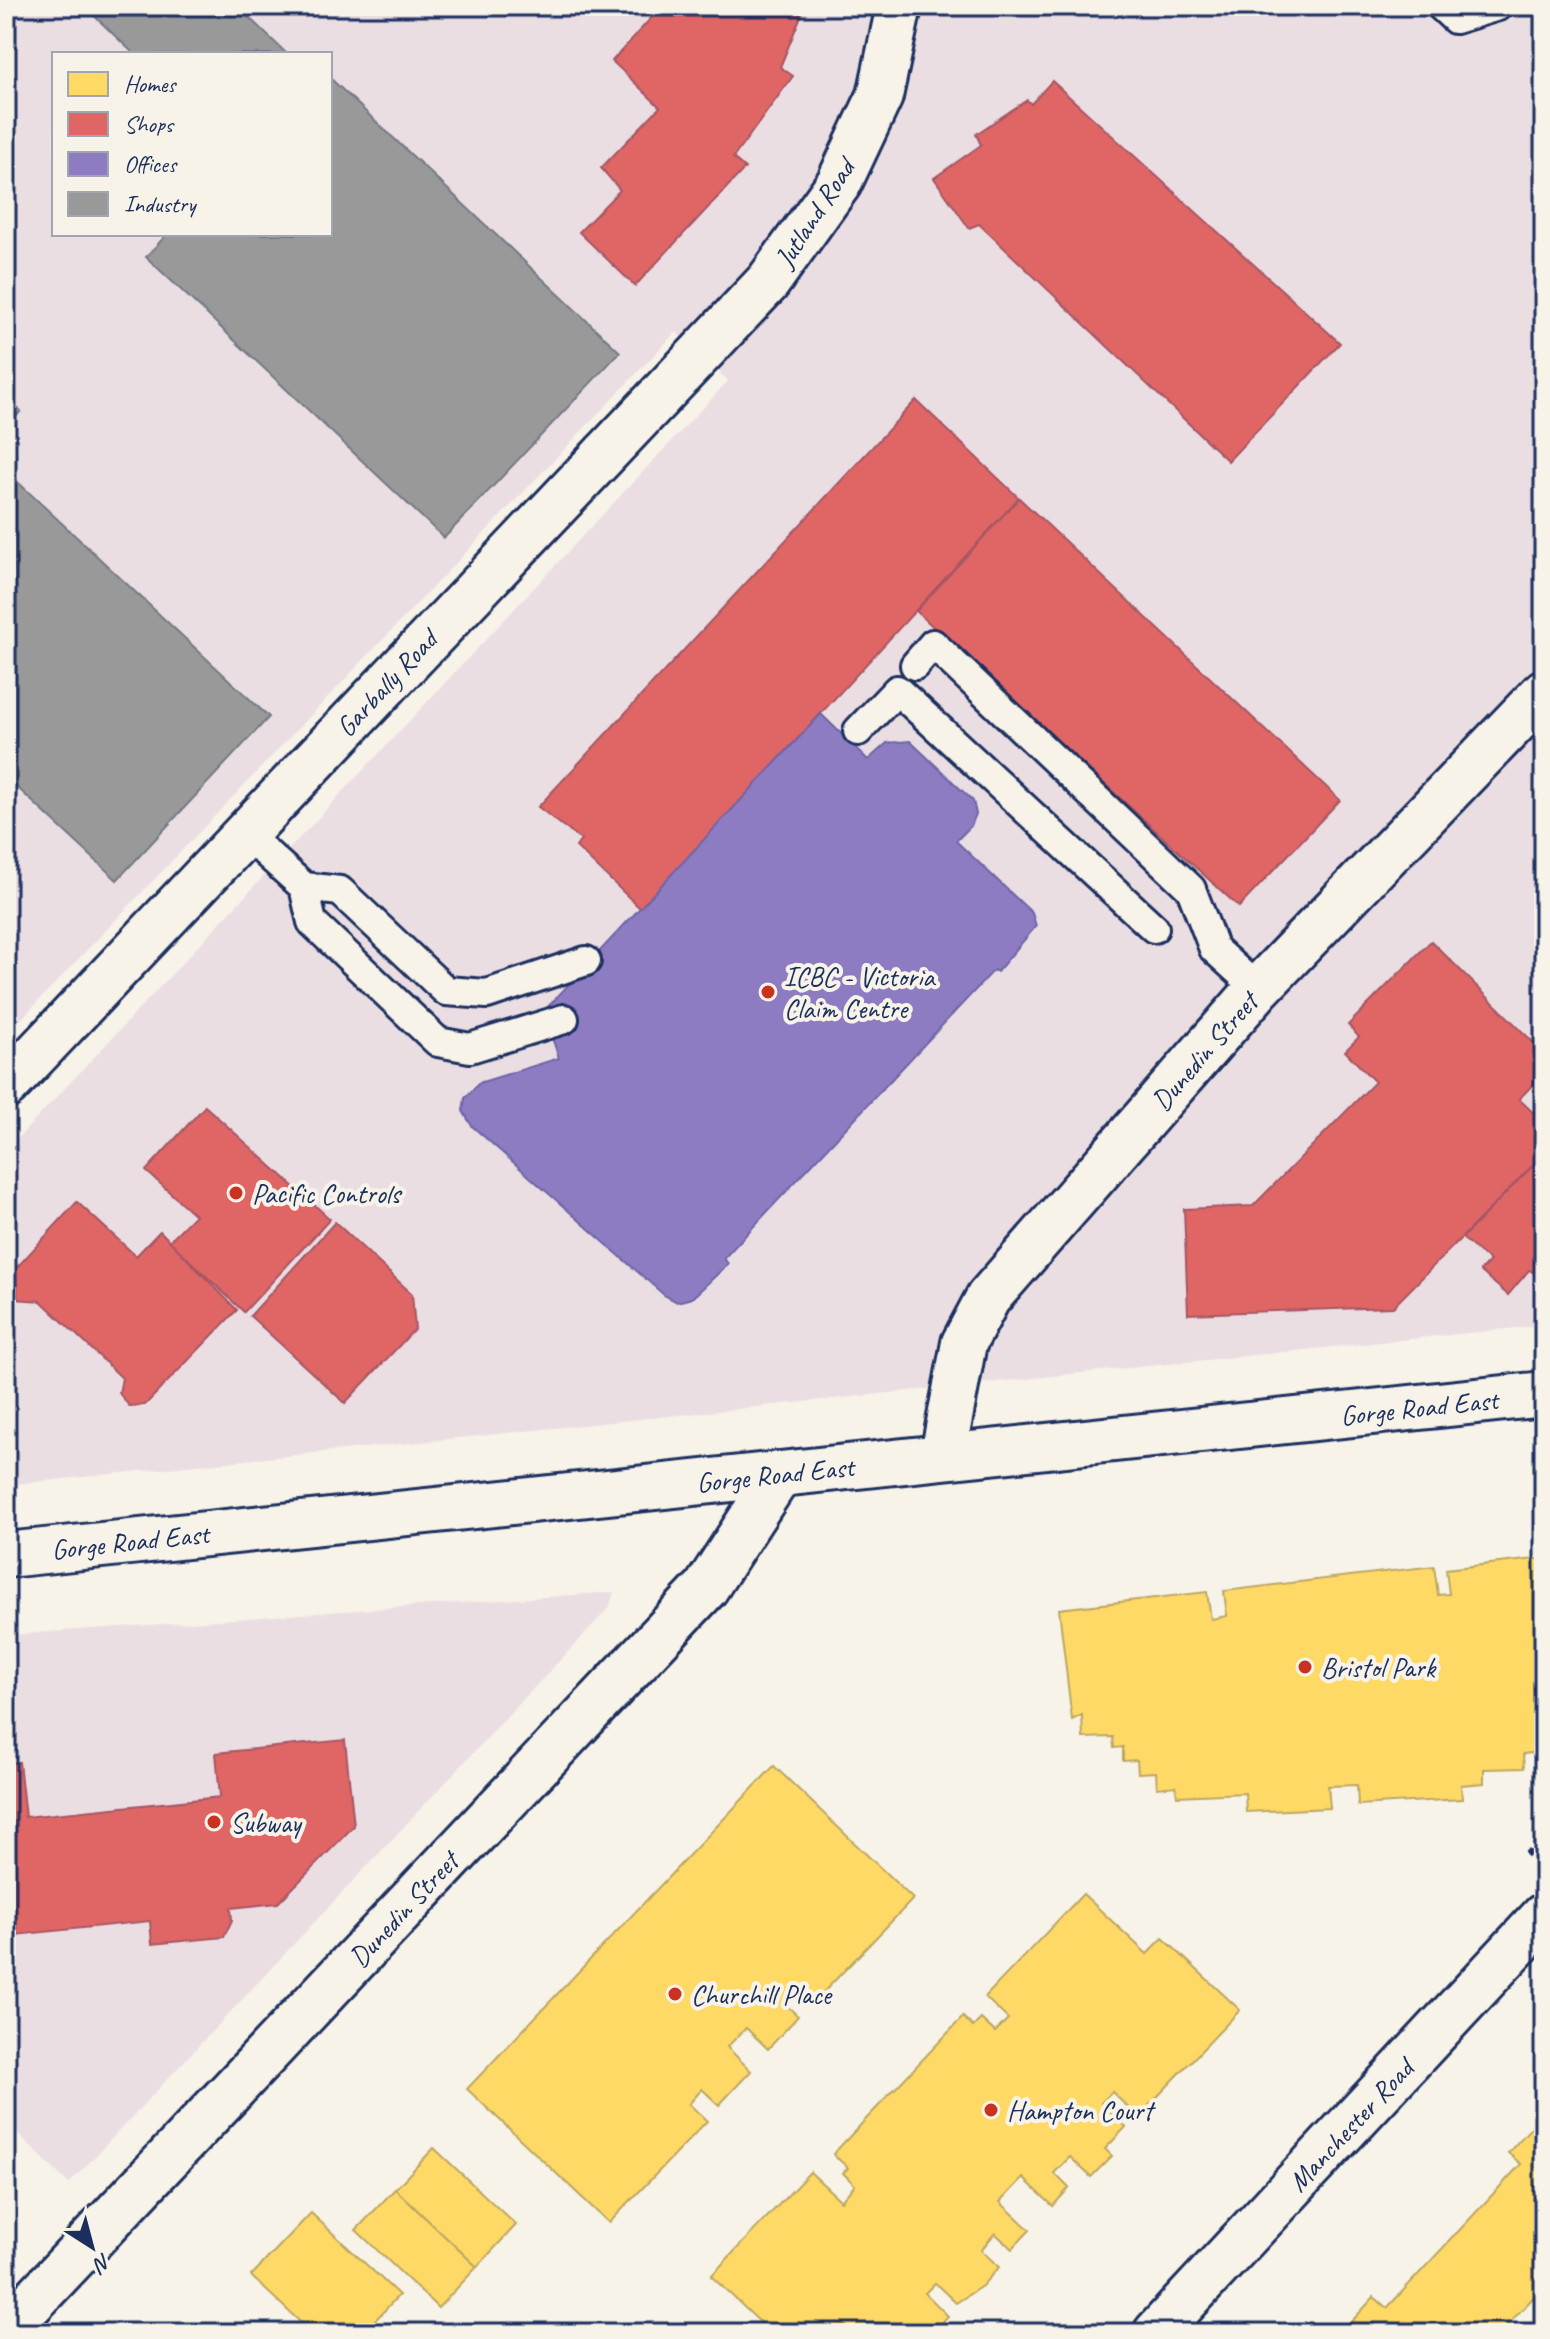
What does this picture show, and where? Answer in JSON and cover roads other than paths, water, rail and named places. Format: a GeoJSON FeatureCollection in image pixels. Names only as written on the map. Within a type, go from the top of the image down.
{"type":"FeatureCollection","features":[{"type":"Feature","properties":{"kind":"street","name":"Jutland Road"},"geometry":{"type":"LineString","coordinates":[[768,282],[845,171],[880,96],[899,6]]}},
{"type":"Feature","properties":{"kind":"street","name":"Garbally Road"},"geometry":{"type":"LineString","coordinates":[[6,1086],[768,282]]}},
{"type":"Feature","properties":{"kind":"street","name":"Dunedin Street"},"geometry":{"type":"LineString","coordinates":[[943,1455],[964,1343],[988,1298],[1258,989],[1544,692]]}},
{"type":"Feature","properties":{"kind":"street","name":"Gorge Road East"},"geometry":{"type":"LineString","coordinates":[[6,1555],[1544,1394]]}},
{"type":"Feature","properties":{"kind":"street","name":"Dunedin Street"},"geometry":{"type":"LineString","coordinates":[[6,2330],[706,1588],[780,1474]]}},
{"type":"Feature","properties":{"kind":"street","name":"Manchester Road"},"geometry":{"type":"LineString","coordinates":[[1156,2333],[1544,1916]]}},
{"type":"Feature","properties":{"kind":"lane"},"geometry":{"type":"LineString","coordinates":[[1441,6],[1455,19],[1498,6]]}},
{"type":"Feature","properties":{"kind":"lane"},"geometry":{"type":"LineString","coordinates":[[915,665],[933,644],[1191,889],[1214,949],[1258,989]]}},
{"type":"Feature","properties":{"kind":"lane"},"geometry":{"type":"LineString","coordinates":[[858,731],[897,690],[1154,928]]}},
{"type":"Feature","properties":{"kind":"lane"},"geometry":{"type":"LineString","coordinates":[[244,833],[304,887],[312,922],[438,1042],[470,1048],[564,1019]]}},
{"type":"Feature","properties":{"kind":"lane"},"geometry":{"type":"LineString","coordinates":[[304,887],[340,891],[446,991],[487,994],[586,961]]}},
{"type":"Feature","properties":{"kind":"place","name":"ICBC - Victoria Claim Centre"},"geometry":{"type":"Point","coordinates":[768,992]}},
{"type":"Feature","properties":{"kind":"place","name":"Pacific Controls"},"geometry":{"type":"Point","coordinates":[236,1193]}},
{"type":"Feature","properties":{"kind":"place","name":"Bristol Park"},"geometry":{"type":"Point","coordinates":[1305,1667]}},
{"type":"Feature","properties":{"kind":"place","name":"Subway"},"geometry":{"type":"Point","coordinates":[214,1822]}},
{"type":"Feature","properties":{"kind":"place","name":"Churchill Place"},"geometry":{"type":"Point","coordinates":[675,1994]}},
{"type":"Feature","properties":{"kind":"place","name":"Hampton Court"},"geometry":{"type":"Point","coordinates":[991,2110]}}]}
